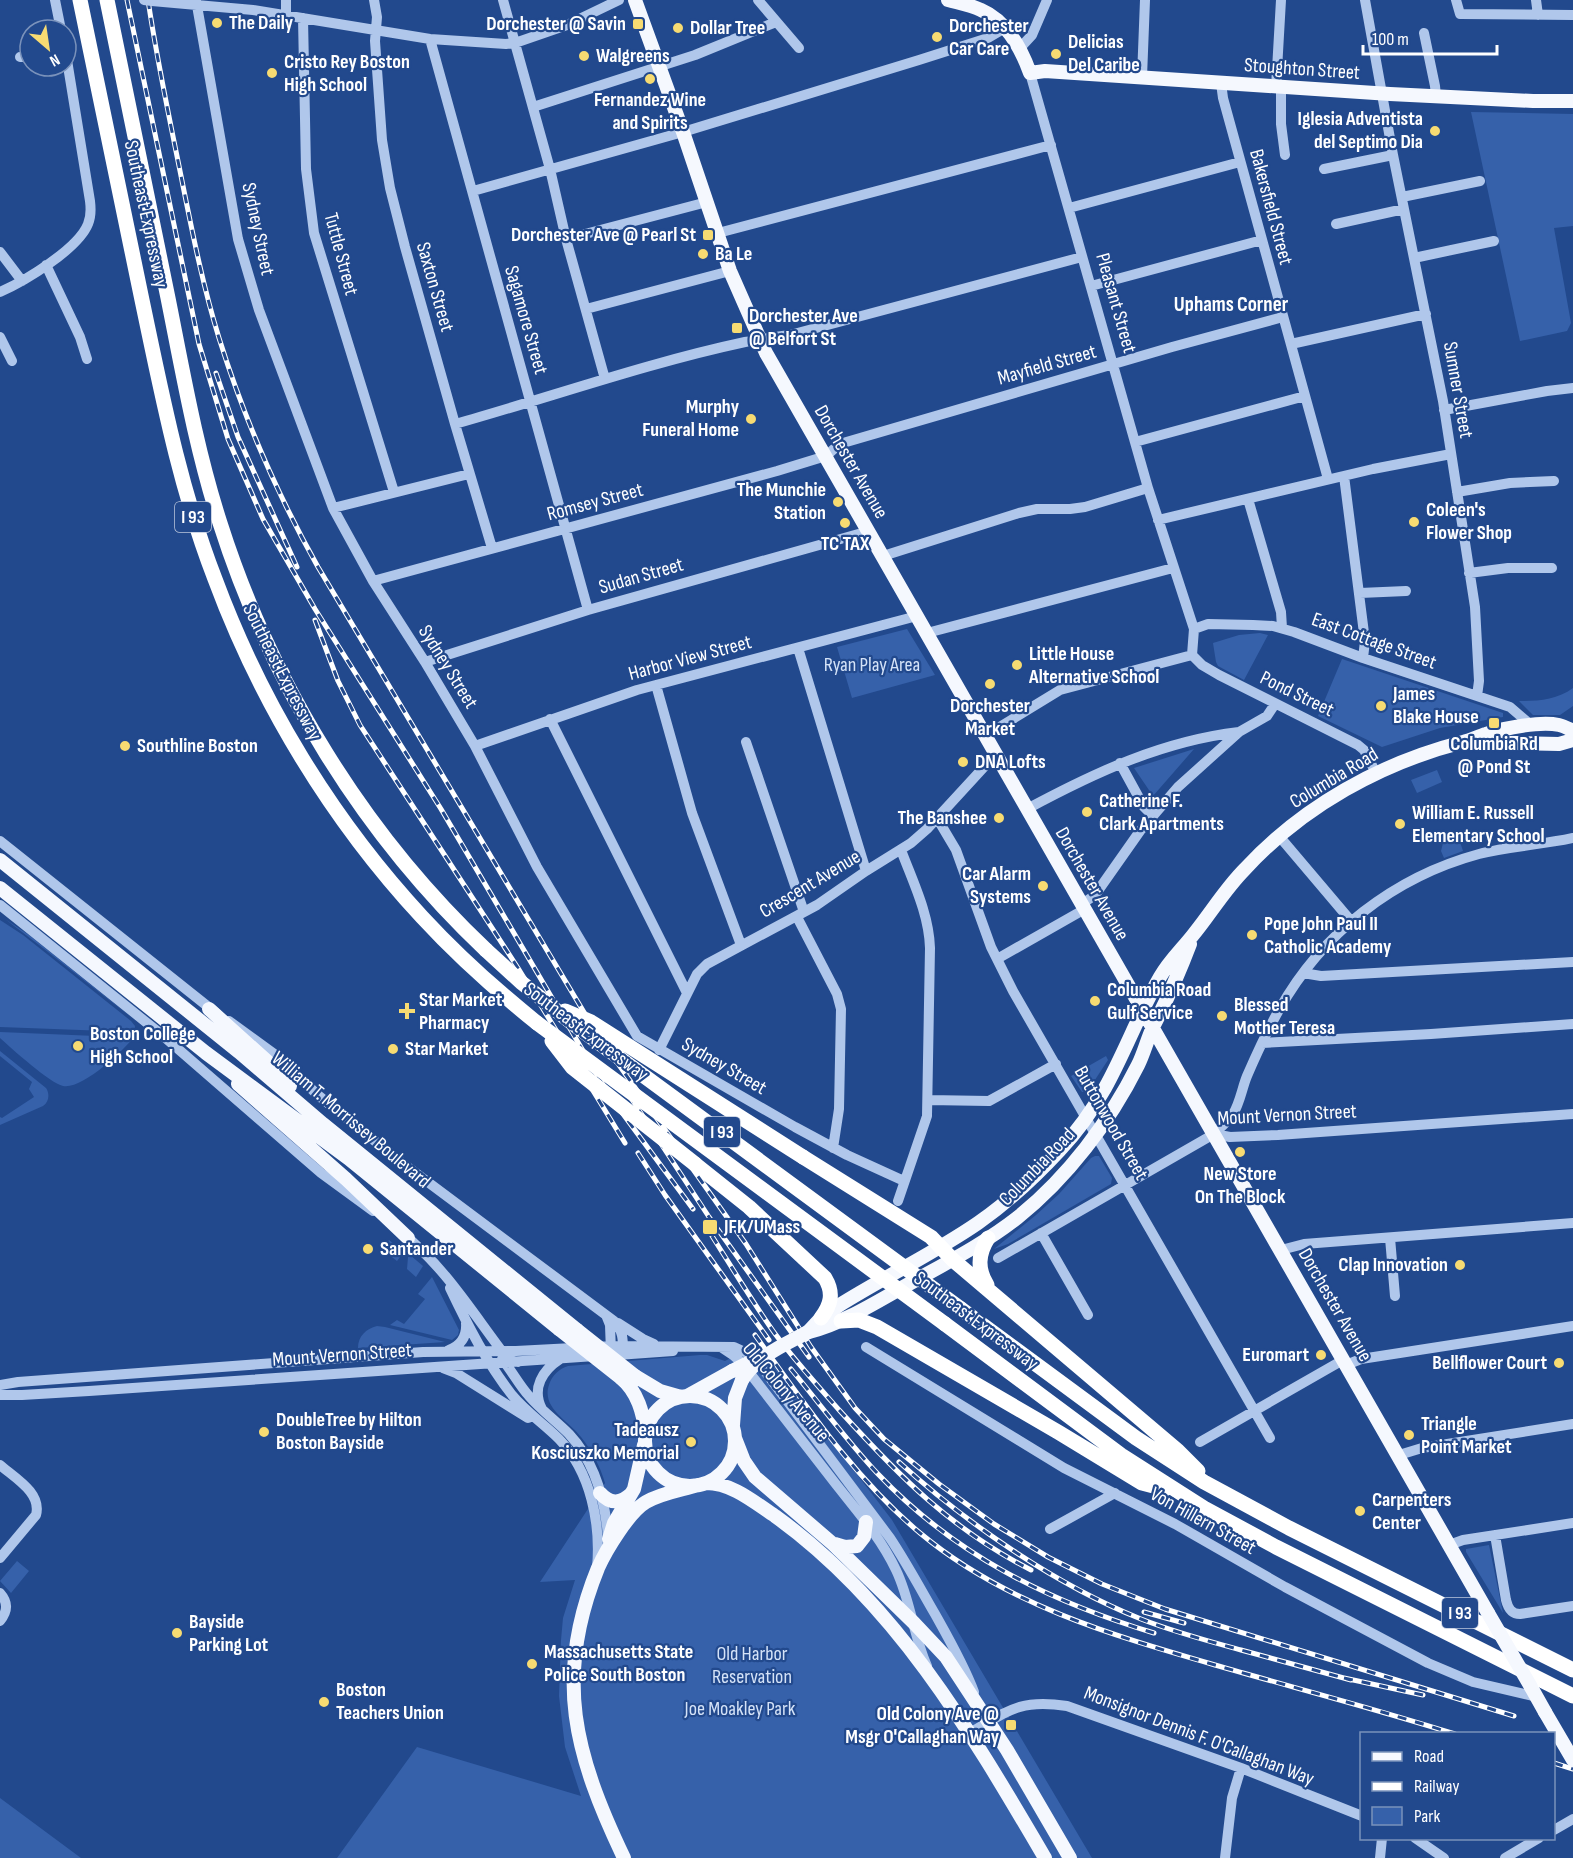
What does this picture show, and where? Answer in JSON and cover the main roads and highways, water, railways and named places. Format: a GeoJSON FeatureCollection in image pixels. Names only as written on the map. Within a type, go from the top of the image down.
{"type":"FeatureCollection","features":[{"type":"Feature","properties":{"kind":"highway","name":"Southeast Expressway"},"geometry":{"type":"LineString","coordinates":[[80,0],[174,449],[197,529],[226,608],[267,696],[324,792],[401,894],[438,934],[537,1023],[1095,1436],[1177,1491],[1262,1539],[1573,1696]]}},
{"type":"Feature","properties":{"kind":"highway","name":"Southeast Expressway"},"geometry":{"type":"LineString","coordinates":[[107,0],[199,446],[220,523],[244,590],[286,682],[320,743],[352,792],[418,878],[450,915],[547,1004],[1136,1438],[1217,1490],[1296,1532],[1573,1670]]}},
{"type":"Feature","properties":{"kind":"highway"},"geometry":{"type":"LineString","coordinates":[[547,1004],[591,1022],[931,1237],[954,1260],[1178,1451],[1217,1490]]}},
{"type":"Feature","properties":{"kind":"highway"},"geometry":{"type":"LineString","coordinates":[[537,1023],[572,1067],[734,1194],[827,1282],[831,1291],[830,1299],[827,1310],[821,1318]]}},
{"type":"Feature","properties":{"kind":"highway"},"geometry":{"type":"LineString","coordinates":[[988,1238],[979,1266],[985,1282],[995,1294]]}},
{"type":"Feature","properties":{"kind":"highway"},"geometry":{"type":"LineString","coordinates":[[841,1321],[859,1320],[877,1327],[1142,1483],[1177,1491]]}},
{"type":"Feature","properties":{"kind":"main road","name":"Dorchester Avenue"},"geometry":{"type":"LineString","coordinates":[[635,0],[730,271],[759,339],[995,755],[1573,1760]]}},
{"type":"Feature","properties":{"kind":"main road","name":"Pleasant Street"},"geometry":{"type":"LineString","coordinates":[[948,0],[977,4],[992,15],[1020,48],[1030,73]]}},
{"type":"Feature","properties":{"kind":"main road","name":"Stoughton Street"},"geometry":{"type":"LineString","coordinates":[[1030,73],[1041,71],[1381,93],[1573,101]]}},
{"type":"Feature","properties":{"kind":"main road","name":"Columbia Road"},"geometry":{"type":"LineString","coordinates":[[808,1332],[821,1318],[845,1301],[978,1223],[1015,1195],[1044,1167],[1087,1117],[1114,1072],[1142,1010],[1166,968],[1239,875],[1279,837],[1316,808],[1376,773],[1431,750],[1467,742],[1503,729],[1531,725],[1560,725],[1573,731]]}},
{"type":"Feature","properties":{"kind":"main road","name":"Columbia Road"},"geometry":{"type":"LineString","coordinates":[[1467,742],[1559,744],[1573,740]]}},
{"type":"Feature","properties":{"kind":"main road","name":"William T. Morrissey Boulevard"},"geometry":{"type":"LineString","coordinates":[[0,860],[635,1376],[664,1394],[685,1397]]}},
{"type":"Feature","properties":{"kind":"main road","name":"William T. Morrissey Boulevard"},"geometry":{"type":"LineString","coordinates":[[0,888],[206,1053],[335,1148],[621,1378],[636,1396],[646,1436]]}},
{"type":"Feature","properties":{"kind":"main road","name":"Columbia Road"},"geometry":{"type":"LineString","coordinates":[[685,1397],[737,1375],[808,1332],[841,1321],[954,1260],[1016,1218],[1041,1196],[1077,1159],[1125,1088],[1139,1063],[1194,934]]}},
{"type":"Feature","properties":{"kind":"main road"},"geometry":{"type":"LineString","coordinates":[[209,1009],[269,1063],[323,1124]]}},
{"type":"Feature","properties":{"kind":"main road"},"geometry":{"type":"LineString","coordinates":[[206,1053],[250,1096],[335,1169],[408,1238]]}},
{"type":"Feature","properties":{"kind":"main road"},"geometry":{"type":"LineString","coordinates":[[1139,1063],[1167,1054]]}},
{"type":"Feature","properties":{"kind":"main road"},"geometry":{"type":"LineString","coordinates":[[608,1547],[642,1504],[702,1484],[720,1475],[728,1466],[734,1451],[734,1403],[737,1375]]}},
{"type":"Feature","properties":{"kind":"main road"},"geometry":{"type":"LineString","coordinates":[[624,1858],[587,1769],[579,1738],[575,1712],[575,1643],[581,1615],[608,1547],[614,1523],[632,1493],[652,1418],[670,1401],[685,1397],[701,1398],[717,1405],[726,1414],[744,1461],[755,1477],[833,1544],[845,1547],[857,1546],[864,1537],[866,1522]]}},
{"type":"Feature","properties":{"kind":"main road"},"geometry":{"type":"LineString","coordinates":[[646,1436],[649,1458],[658,1473],[676,1484],[702,1484]]}},
{"type":"Feature","properties":{"kind":"main road","name":"Old Colony Avenue"},"geometry":{"type":"LineString","coordinates":[[702,1484],[719,1485],[746,1497],[809,1543],[877,1609],[909,1646],[970,1732],[1045,1858]]}},
{"type":"Feature","properties":{"kind":"main road"},"geometry":{"type":"LineString","coordinates":[[600,1493],[610,1501],[618,1502],[632,1493]]}},
{"type":"Feature","properties":{"kind":"main road","name":"Old Colony Avenue"},"geometry":{"type":"LineString","coordinates":[[833,1544],[914,1623],[946,1658],[978,1704],[1070,1858]]}},
{"type":"Feature","properties":{"kind":"railway"},"geometry":{"type":"LineString","coordinates":[[127,0],[199,344],[228,439],[263,519],[315,609],[441,809],[609,1095],[693,1209]]}},
{"type":"Feature","properties":{"kind":"railway"},"geometry":{"type":"LineString","coordinates":[[148,0],[187,205],[213,316],[250,426],[289,512],[318,567],[597,1034],[746,1244],[811,1347],[855,1408],[884,1439],[939,1484],[994,1524],[1048,1557],[1102,1584],[1165,1609],[1514,1716]]}},
{"type":"Feature","properties":{"kind":"railway"},"geometry":{"type":"LineString","coordinates":[[216,373],[238,437],[297,567]]}},
{"type":"Feature","properties":{"kind":"railway"},"geometry":{"type":"LineString","coordinates":[[315,620],[338,681],[360,725],[518,968],[625,1143]]}},
{"type":"Feature","properties":{"kind":"railway"},"geometry":{"type":"LineString","coordinates":[[629,1095],[709,1217],[809,1357]]}},
{"type":"Feature","properties":{"kind":"railway"},"geometry":{"type":"LineString","coordinates":[[638,1153],[665,1195],[769,1340]]}},
{"type":"Feature","properties":{"kind":"railway"},"geometry":{"type":"LineString","coordinates":[[712,1236],[759,1311],[784,1345],[807,1374],[884,1458],[951,1519],[1002,1554],[1031,1570]]}},
{"type":"Feature","properties":{"kind":"railway"},"geometry":{"type":"LineString","coordinates":[[755,1335],[812,1413],[873,1489],[920,1533],[953,1558],[987,1579],[1060,1614],[1137,1642],[1448,1732]]}},
{"type":"Feature","properties":{"kind":"railway"},"geometry":{"type":"LineString","coordinates":[[791,1369],[844,1436],[878,1474],[939,1529],[1005,1572],[1040,1590],[1077,1606],[1154,1633]]}},
{"type":"Feature","properties":{"kind":"railway"},"geometry":{"type":"LineString","coordinates":[[899,1462],[953,1507],[1013,1551],[1109,1605],[1178,1632],[1351,1680]]}},
{"type":"Feature","properties":{"kind":"railway"},"geometry":{"type":"LineString","coordinates":[[1144,1612],[1184,1623]]}},
{"type":"Feature","properties":{"kind":"railway"},"geometry":{"type":"LineString","coordinates":[[1344,1678],[1423,1695]]}},
{"type":"Feature","properties":{"kind":"railway"},"geometry":{"type":"LineString","coordinates":[[1555,1763],[1573,1769]]}},
{"type":"Feature","properties":{"kind":"place","name":"The Daily"},"geometry":{"type":"Point","coordinates":[217,23]}},
{"type":"Feature","properties":{"kind":"place","name":"Dorchester @ Savin"},"geometry":{"type":"Point","coordinates":[638,24]}},
{"type":"Feature","properties":{"kind":"place","name":"Dollar Tree"},"geometry":{"type":"Point","coordinates":[678,28]}},
{"type":"Feature","properties":{"kind":"place","name":"Dorchester Car Care"},"geometry":{"type":"Point","coordinates":[937,37]}},
{"type":"Feature","properties":{"kind":"place","name":"Delicias Del Caribe"},"geometry":{"type":"Point","coordinates":[1056,54]}},
{"type":"Feature","properties":{"kind":"place","name":"Walgreens"},"geometry":{"type":"Point","coordinates":[584,56]}},
{"type":"Feature","properties":{"kind":"place","name":"Cristo Rey Boston High School"},"geometry":{"type":"Point","coordinates":[272,73]}},
{"type":"Feature","properties":{"kind":"place","name":"Fernandez Wine and Spirits"},"geometry":{"type":"Point","coordinates":[650,79]}},
{"type":"Feature","properties":{"kind":"place","name":"Iglesia Adventista del Septimo Dia"},"geometry":{"type":"Point","coordinates":[1435,131]}},
{"type":"Feature","properties":{"kind":"place","name":"Dorchester Ave @ Pearl St"},"geometry":{"type":"Point","coordinates":[708,235]}},
{"type":"Feature","properties":{"kind":"place","name":"Ba Le"},"geometry":{"type":"Point","coordinates":[703,254]}},
{"type":"Feature","properties":{"kind":"place","name":"Dorchester Ave @ Belfort St"},"geometry":{"type":"Point","coordinates":[737,328]}},
{"type":"Feature","properties":{"kind":"place","name":"Murphy Funeral Home"},"geometry":{"type":"Point","coordinates":[751,419]}},
{"type":"Feature","properties":{"kind":"place","name":"The Munchie Station"},"geometry":{"type":"Point","coordinates":[838,502]}},
{"type":"Feature","properties":{"kind":"place","name":"Coleen's Flower Shop"},"geometry":{"type":"Point","coordinates":[1414,522]}},
{"type":"Feature","properties":{"kind":"place","name":"TC TAX"},"geometry":{"type":"Point","coordinates":[845,523]}},
{"type":"Feature","properties":{"kind":"place","name":"Little House Alternative School"},"geometry":{"type":"Point","coordinates":[1017,665]}},
{"type":"Feature","properties":{"kind":"place","name":"Dorchester Market"},"geometry":{"type":"Point","coordinates":[990,684]}},
{"type":"Feature","properties":{"kind":"place","name":"James Blake House"},"geometry":{"type":"Point","coordinates":[1381,706]}},
{"type":"Feature","properties":{"kind":"place","name":"Columbia Rd @ Pond St"},"geometry":{"type":"Point","coordinates":[1494,723]}},
{"type":"Feature","properties":{"kind":"place","name":"Southline Boston"},"geometry":{"type":"Point","coordinates":[125,746]}},
{"type":"Feature","properties":{"kind":"place","name":"DNA Lofts"},"geometry":{"type":"Point","coordinates":[963,762]}},
{"type":"Feature","properties":{"kind":"place","name":"Catherine F. Clark Apartments"},"geometry":{"type":"Point","coordinates":[1087,812]}},
{"type":"Feature","properties":{"kind":"place","name":"The Banshee"},"geometry":{"type":"Point","coordinates":[999,818]}},
{"type":"Feature","properties":{"kind":"place","name":"William E. Russell Elementary School"},"geometry":{"type":"Point","coordinates":[1400,824]}},
{"type":"Feature","properties":{"kind":"place","name":"Car Alarm Systems"},"geometry":{"type":"Point","coordinates":[1043,886]}},
{"type":"Feature","properties":{"kind":"place","name":"Pope John Paul II Catholic Academy"},"geometry":{"type":"Point","coordinates":[1252,935]}},
{"type":"Feature","properties":{"kind":"place","name":"Columbia Road Gulf Service"},"geometry":{"type":"Point","coordinates":[1095,1001]}},
{"type":"Feature","properties":{"kind":"place","name":"Star Market Pharmacy"},"geometry":{"type":"Point","coordinates":[407,1011]}},
{"type":"Feature","properties":{"kind":"place","name":"Blessed Mother Teresa"},"geometry":{"type":"Point","coordinates":[1222,1016]}},
{"type":"Feature","properties":{"kind":"place","name":"Boston College High School"},"geometry":{"type":"Point","coordinates":[78,1046]}},
{"type":"Feature","properties":{"kind":"place","name":"Star Market"},"geometry":{"type":"Point","coordinates":[393,1049]}},
{"type":"Feature","properties":{"kind":"place","name":"New Store On The Block"},"geometry":{"type":"Point","coordinates":[1240,1152]}},
{"type":"Feature","properties":{"kind":"place","name":"JFK/UMass"},"geometry":{"type":"Point","coordinates":[710,1227]}},
{"type":"Feature","properties":{"kind":"place","name":"Santander"},"geometry":{"type":"Point","coordinates":[368,1249]}},
{"type":"Feature","properties":{"kind":"place","name":"Clap Innovation"},"geometry":{"type":"Point","coordinates":[1460,1265]}},
{"type":"Feature","properties":{"kind":"place","name":"Euromart"},"geometry":{"type":"Point","coordinates":[1321,1355]}},
{"type":"Feature","properties":{"kind":"place","name":"Bellflower Court"},"geometry":{"type":"Point","coordinates":[1559,1363]}},
{"type":"Feature","properties":{"kind":"place","name":"DoubleTree by Hilton Boston Bayside"},"geometry":{"type":"Point","coordinates":[264,1432]}},
{"type":"Feature","properties":{"kind":"place","name":"Triangle Point Market"},"geometry":{"type":"Point","coordinates":[1409,1435]}},
{"type":"Feature","properties":{"kind":"place","name":"Tadeausz Kosciuszko Memorial"},"geometry":{"type":"Point","coordinates":[691,1442]}},
{"type":"Feature","properties":{"kind":"place","name":"Carpenters Center"},"geometry":{"type":"Point","coordinates":[1360,1511]}},
{"type":"Feature","properties":{"kind":"place","name":"Bayside Parking Lot"},"geometry":{"type":"Point","coordinates":[177,1633]}},
{"type":"Feature","properties":{"kind":"place","name":"Massachusetts State Police South Boston"},"geometry":{"type":"Point","coordinates":[532,1664]}},
{"type":"Feature","properties":{"kind":"place","name":"Boston Teachers Union"},"geometry":{"type":"Point","coordinates":[324,1702]}},
{"type":"Feature","properties":{"kind":"place","name":"Old Colony Ave @ Msgr O'Callaghan Way"},"geometry":{"type":"Point","coordinates":[1011,1725]}},
{"type":"Feature","properties":{"kind":"district","name":"Uphams Corner"},"geometry":{"type":"Point","coordinates":[1231,304]}},
{"type":"Feature","properties":{"kind":"park label","name":"Ryan Play Area"},"geometry":{"type":"Point","coordinates":[872,665]}},
{"type":"Feature","properties":{"kind":"park label","name":"Old Harbor Reservation"},"geometry":{"type":"Point","coordinates":[752,1666]}},
{"type":"Feature","properties":{"kind":"park label","name":"Joe Moakley Park"},"geometry":{"type":"Point","coordinates":[740,1709]}}]}
